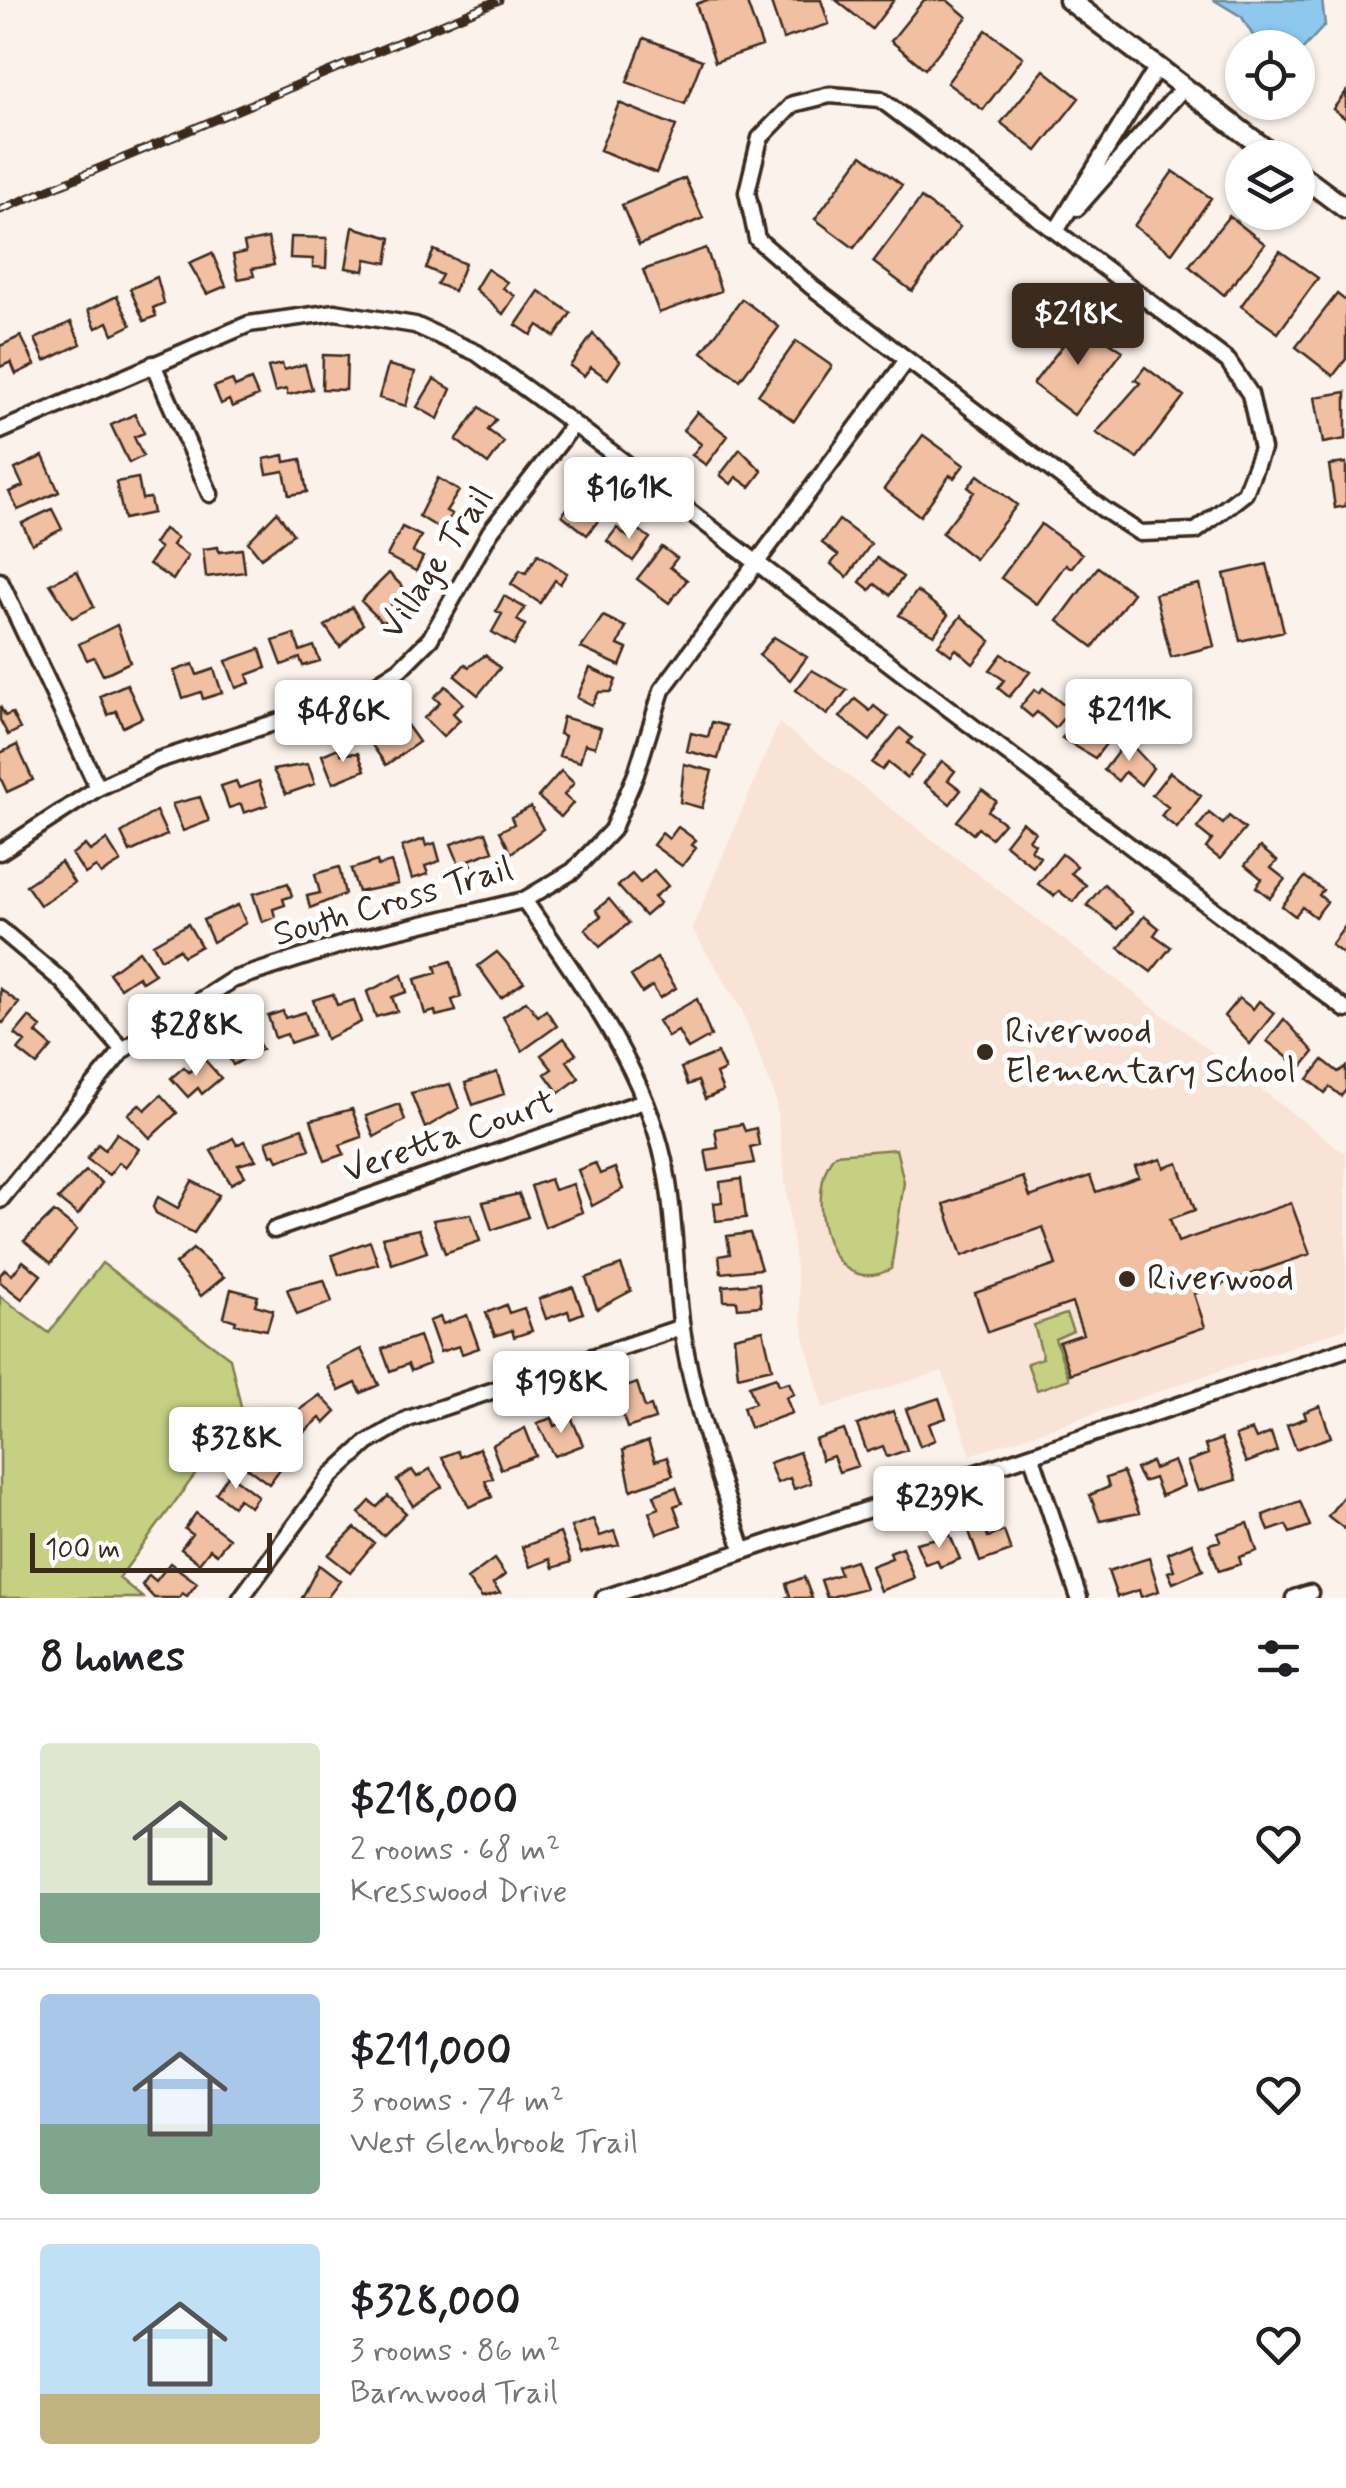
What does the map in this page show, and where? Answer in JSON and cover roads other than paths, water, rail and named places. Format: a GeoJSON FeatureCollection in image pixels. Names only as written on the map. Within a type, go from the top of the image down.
{"type":"FeatureCollection","features":[{"type":"Feature","properties":{"kind":"street"},"geometry":{"type":"LineString","coordinates":[[1068,0],[1252,140]]}},
{"type":"Feature","properties":{"kind":"street"},"geometry":{"type":"LineString","coordinates":[[1056,231],[1156,68]]}},
{"type":"Feature","properties":{"kind":"street"},"geometry":{"type":"LineString","coordinates":[[1056,231],[1183,88]]}},
{"type":"Feature","properties":{"kind":"street"},"geometry":{"type":"LineString","coordinates":[[830,94],[880,99],[1228,361],[1250,394],[1262,449],[1245,494],[1196,532],[1140,532],[1103,510],[907,360],[756,238],[747,192],[760,138],[793,104],[830,94]]}},
{"type":"Feature","properties":{"kind":"street"},"geometry":{"type":"LineString","coordinates":[[1315,186],[1346,209]]}},
{"type":"Feature","properties":{"kind":"street"},"geometry":{"type":"LineString","coordinates":[[0,431],[250,324],[335,312],[415,325],[477,353],[574,424],[1346,1010]]}},
{"type":"Feature","properties":{"kind":"street","name":"South Cross Trail"},"geometry":{"type":"LineString","coordinates":[[0,1200],[123,1050],[232,980],[359,939],[524,900],[572,870],[612,830],[662,690],[907,360]]}},
{"type":"Feature","properties":{"kind":"street"},"geometry":{"type":"LineString","coordinates":[[153,364],[210,494]]}},
{"type":"Feature","properties":{"kind":"street","name":"Village Trail"},"geometry":{"type":"LineString","coordinates":[[0,852],[98,788],[158,760],[358,696],[400,669],[430,638],[490,532],[574,424]]}},
{"type":"Feature","properties":{"kind":"street"},"geometry":{"type":"LineString","coordinates":[[0,582],[98,788]]}},
{"type":"Feature","properties":{"kind":"street"},"geometry":{"type":"LineString","coordinates":[[524,900],[595,1002],[644,1101],[664,1160],[682,1328],[698,1408],[743,1550]]}},
{"type":"Feature","properties":{"kind":"street"},"geometry":{"type":"LineString","coordinates":[[0,929],[64,982],[123,1050]]}},
{"type":"Feature","properties":{"kind":"street","name":"Veretta Court"},"geometry":{"type":"LineString","coordinates":[[274,1230],[644,1101]]}},
{"type":"Feature","properties":{"kind":"street"},"geometry":{"type":"LineString","coordinates":[[241,1598],[331,1476],[367,1443],[408,1418],[682,1328]]}},
{"type":"Feature","properties":{"kind":"street"},"geometry":{"type":"LineString","coordinates":[[604,1598],[1346,1349]]}},
{"type":"Feature","properties":{"kind":"street"},"geometry":{"type":"LineString","coordinates":[[1032,1457],[1079,1598]]}},
{"type":"Feature","properties":{"kind":"street"},"geometry":{"type":"LineString","coordinates":[[1294,1598],[1310,1593]]}},
{"type":"Feature","properties":{"kind":"water"},"geometry":{"type":"Polygon","coordinates":[[[1214,0],[1322,0],[1325,25],[1315,36],[1315,30],[1250,30],[1242,17],[1214,0]]]}},
{"type":"Feature","properties":{"kind":"railway"},"geometry":{"type":"LineString","coordinates":[[0,210],[499,0]]}},
{"type":"Feature","properties":{"kind":"place","name":"Riverwood Elementary School"},"geometry":{"type":"Point","coordinates":[985,1052]}},
{"type":"Feature","properties":{"kind":"place","name":"Riverwood"},"geometry":{"type":"Point","coordinates":[1127,1279]}}]}
